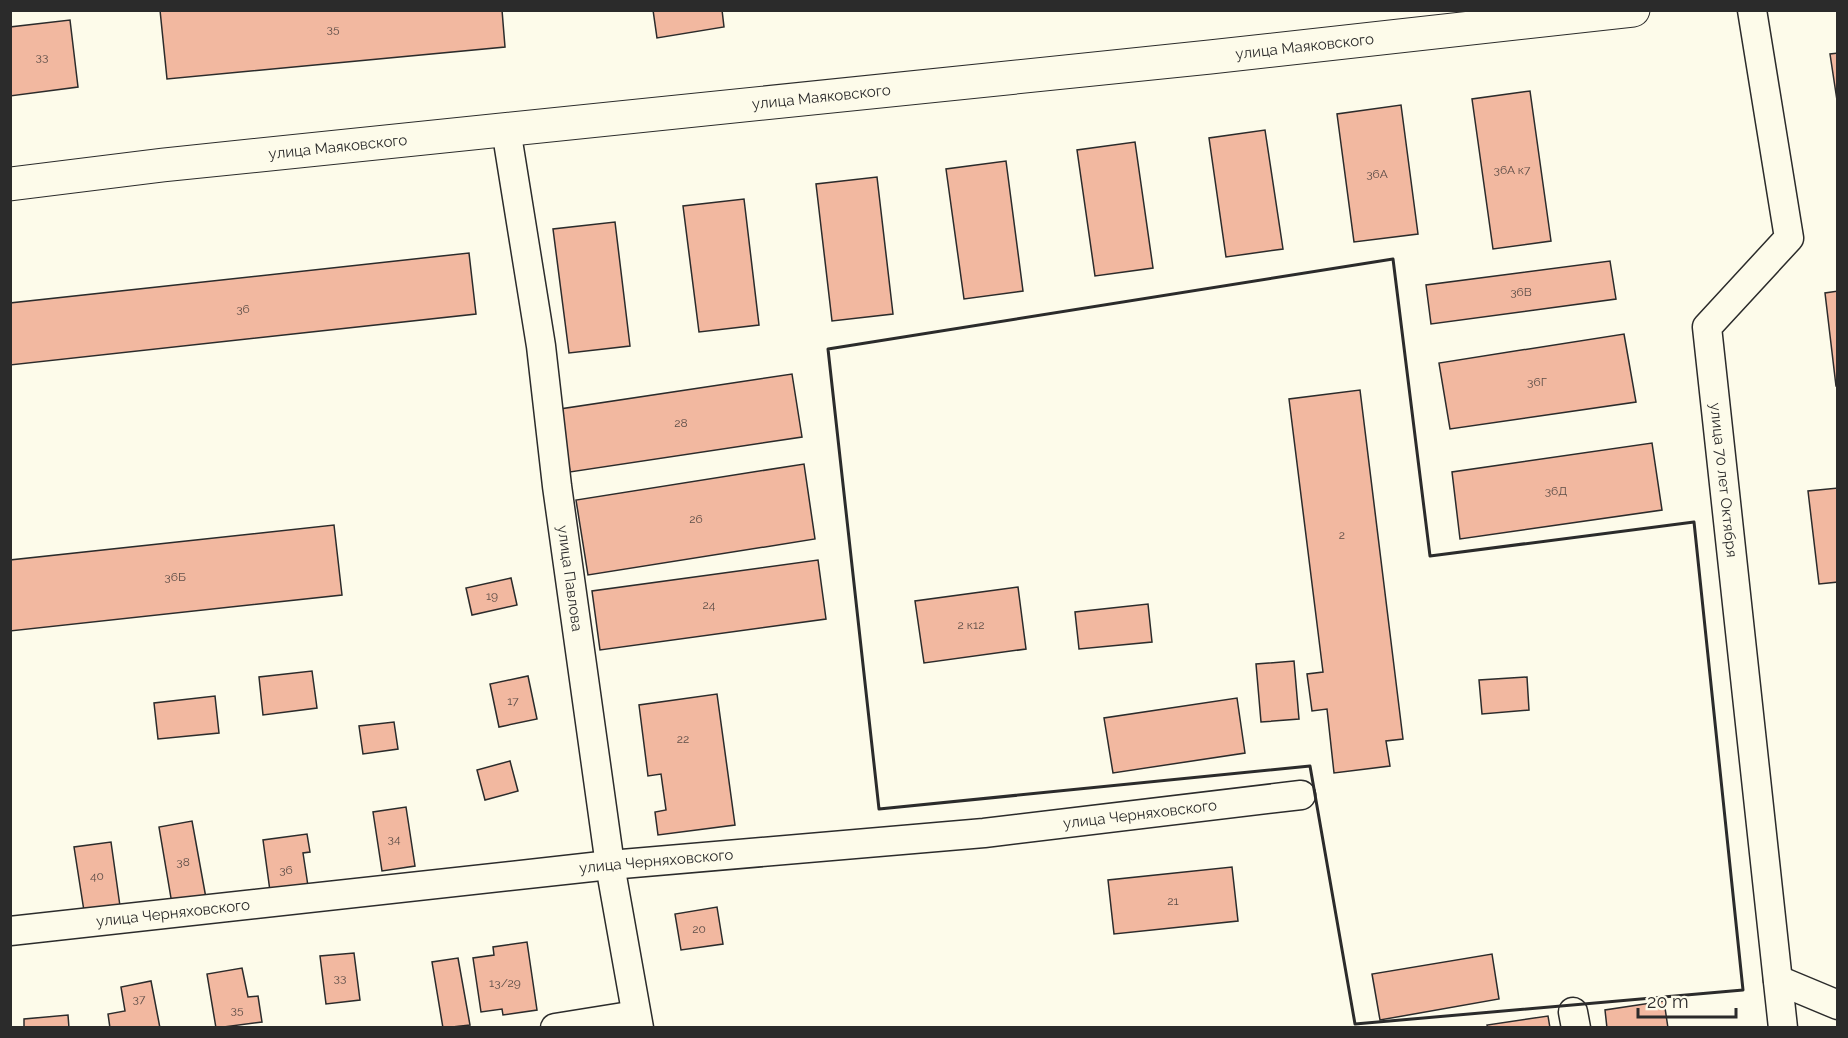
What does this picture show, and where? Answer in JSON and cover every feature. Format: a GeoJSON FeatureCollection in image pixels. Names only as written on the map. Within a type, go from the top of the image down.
{"type":"FeatureCollection","features":[{"type":"Feature","properties":{"kind":"street","name":"улица Маяковского"},"geometry":{"type":"LineString","coordinates":[[10,184],[163,165],[1633,10]]}},
{"type":"Feature","properties":{"kind":"street","name":"улица 70 лет Октября"},"geometry":{"type":"LineString","coordinates":[[1752,10],[1789,238],[1707,327],[1783,1028]]}},
{"type":"Feature","properties":{"kind":"street","name":"улица Павлова"},"geometry":{"type":"LineString","coordinates":[[506,129],[542,346],[557,486],[609,864],[637,1021]]}},
{"type":"Feature","properties":{"kind":"street","name":"улица Черняховского"},"geometry":{"type":"LineString","coordinates":[[10,931],[609,864],[984,833],[1301,795]]}},
{"type":"Feature","properties":{"kind":"street"},"geometry":{"type":"LineString","coordinates":[[1778,980],[1838,1005]]}},
{"type":"Feature","properties":{"kind":"street"},"geometry":{"type":"LineString","coordinates":[[555,1028],[637,1021]]}},
{"type":"Feature","properties":{"kind":"building"},"geometry":{"type":"Polygon","coordinates":[[[160,10],[502,10],[505,47],[167,79],[160,10]]]}},
{"type":"Feature","properties":{"kind":"building"},"geometry":{"type":"Polygon","coordinates":[[[653,10],[722,10],[724,27],[657,38],[653,10]]]}},
{"type":"Feature","properties":{"kind":"building"},"geometry":{"type":"Polygon","coordinates":[[[70,20],[78,87],[10,96],[10,27],[70,20]]]}},
{"type":"Feature","properties":{"kind":"building"},"geometry":{"type":"Polygon","coordinates":[[[1838,53],[1838,107],[1830,54],[1838,53]]]}},
{"type":"Feature","properties":{"kind":"building"},"geometry":{"type":"Polygon","coordinates":[[[1530,91],[1551,241],[1493,249],[1472,99],[1530,91]]]}},
{"type":"Feature","properties":{"kind":"building"},"geometry":{"type":"Polygon","coordinates":[[[1401,105],[1418,234],[1354,242],[1337,114],[1401,105]]]}},
{"type":"Feature","properties":{"kind":"building"},"geometry":{"type":"Polygon","coordinates":[[[1265,130],[1283,249],[1226,257],[1209,138],[1265,130]]]}},
{"type":"Feature","properties":{"kind":"building"},"geometry":{"type":"Polygon","coordinates":[[[1135,142],[1153,268],[1095,276],[1077,150],[1135,142]]]}},
{"type":"Feature","properties":{"kind":"building"},"geometry":{"type":"Polygon","coordinates":[[[1006,161],[1023,291],[964,299],[946,169],[1006,161]]]}},
{"type":"Feature","properties":{"kind":"building"},"geometry":{"type":"Polygon","coordinates":[[[877,177],[893,314],[832,321],[816,184],[877,177]]]}},
{"type":"Feature","properties":{"kind":"building"},"geometry":{"type":"Polygon","coordinates":[[[744,199],[759,325],[699,332],[683,206],[744,199]]]}},
{"type":"Feature","properties":{"kind":"building"},"geometry":{"type":"Polygon","coordinates":[[[615,222],[630,346],[569,353],[553,229],[615,222]]]}},
{"type":"Feature","properties":{"kind":"building"},"geometry":{"type":"Polygon","coordinates":[[[469,253],[476,314],[10,365],[10,303],[469,253]]]}},
{"type":"Feature","properties":{"kind":"building"},"geometry":{"type":"Polygon","coordinates":[[[1610,261],[1616,299],[1431,324],[1426,285],[1610,261]]]}},
{"type":"Feature","properties":{"kind":"building"},"geometry":{"type":"Polygon","coordinates":[[[1838,291],[1838,386],[1836,386],[1825,293],[1838,291]]]}},
{"type":"Feature","properties":{"kind":"building"},"geometry":{"type":"Polygon","coordinates":[[[1624,334],[1636,402],[1450,429],[1439,363],[1624,334]]]}},
{"type":"Feature","properties":{"kind":"building"},"geometry":{"type":"Polygon","coordinates":[[[792,374],[802,437],[570,472],[560,409],[792,374]]]}},
{"type":"Feature","properties":{"kind":"building"},"geometry":{"type":"Polygon","coordinates":[[[1360,390],[1403,739],[1386,741],[1390,766],[1334,773],[1327,709],[1312,711],[1307,674],[1323,672],[1289,399],[1360,390]]]}},
{"type":"Feature","properties":{"kind":"building"},"geometry":{"type":"Polygon","coordinates":[[[1652,443],[1662,510],[1460,539],[1452,472],[1652,443]]]}},
{"type":"Feature","properties":{"kind":"building"},"geometry":{"type":"Polygon","coordinates":[[[804,464],[815,539],[588,575],[576,500],[804,464]]]}},
{"type":"Feature","properties":{"kind":"building"},"geometry":{"type":"Polygon","coordinates":[[[1838,488],[1838,582],[1819,584],[1808,491],[1838,488]]]}},
{"type":"Feature","properties":{"kind":"building"},"geometry":{"type":"Polygon","coordinates":[[[334,525],[342,595],[10,631],[10,560],[334,525]]]}},
{"type":"Feature","properties":{"kind":"building"},"geometry":{"type":"Polygon","coordinates":[[[818,560],[826,619],[600,650],[592,591],[818,560]]]}},
{"type":"Feature","properties":{"kind":"building"},"geometry":{"type":"Polygon","coordinates":[[[511,578],[517,605],[472,615],[466,588],[511,578]]]}},
{"type":"Feature","properties":{"kind":"building"},"geometry":{"type":"Polygon","coordinates":[[[1018,587],[1026,649],[924,663],[915,601],[1018,587]]]}},
{"type":"Feature","properties":{"kind":"building"},"geometry":{"type":"Polygon","coordinates":[[[1148,604],[1152,642],[1079,649],[1075,612],[1148,604]]]}},
{"type":"Feature","properties":{"kind":"building"},"geometry":{"type":"Polygon","coordinates":[[[1294,661],[1299,719],[1261,722],[1256,664],[1294,661]]]}},
{"type":"Feature","properties":{"kind":"building"},"geometry":{"type":"Polygon","coordinates":[[[312,671],[317,708],[263,715],[259,677],[312,671]]]}},
{"type":"Feature","properties":{"kind":"building"},"geometry":{"type":"Polygon","coordinates":[[[528,676],[537,719],[499,727],[490,684],[528,676]]]}},
{"type":"Feature","properties":{"kind":"building"},"geometry":{"type":"Polygon","coordinates":[[[1527,677],[1529,710],[1482,714],[1479,680],[1527,677]]]}},
{"type":"Feature","properties":{"kind":"building"},"geometry":{"type":"Polygon","coordinates":[[[717,694],[735,825],[658,835],[655,812],[666,810],[661,774],[648,776],[639,705],[717,694]]]}},
{"type":"Feature","properties":{"kind":"building"},"geometry":{"type":"Polygon","coordinates":[[[215,696],[219,733],[158,739],[154,703],[215,696]]]}},
{"type":"Feature","properties":{"kind":"building"},"geometry":{"type":"Polygon","coordinates":[[[1237,698],[1245,753],[1113,773],[1104,718],[1237,698]]]}},
{"type":"Feature","properties":{"kind":"building"},"geometry":{"type":"Polygon","coordinates":[[[394,722],[398,749],[363,754],[359,726],[394,722]]]}},
{"type":"Feature","properties":{"kind":"building"},"geometry":{"type":"Polygon","coordinates":[[[510,761],[518,791],[485,800],[477,770],[510,761]]]}},
{"type":"Feature","properties":{"kind":"building"},"geometry":{"type":"Polygon","coordinates":[[[406,807],[415,866],[382,871],[373,812],[406,807]]]}},
{"type":"Feature","properties":{"kind":"building"},"geometry":{"type":"Polygon","coordinates":[[[192,821],[206,898],[172,904],[159,827],[192,821]]]}},
{"type":"Feature","properties":{"kind":"building"},"geometry":{"type":"Polygon","coordinates":[[[307,834],[310,852],[303,853],[308,886],[270,891],[263,840],[307,834]]]}},
{"type":"Feature","properties":{"kind":"building"},"geometry":{"type":"Polygon","coordinates":[[[111,842],[120,906],[84,911],[74,847],[111,842]]]}},
{"type":"Feature","properties":{"kind":"building"},"geometry":{"type":"Polygon","coordinates":[[[1232,867],[1238,921],[1114,934],[1108,880],[1232,867]]]}},
{"type":"Feature","properties":{"kind":"building"},"geometry":{"type":"Polygon","coordinates":[[[717,907],[723,944],[681,950],[675,914],[717,907]]]}},
{"type":"Feature","properties":{"kind":"building"},"geometry":{"type":"Polygon","coordinates":[[[527,942],[537,1010],[503,1015],[502,1009],[481,1012],[473,958],[494,955],[493,947],[527,942]]]}},
{"type":"Feature","properties":{"kind":"building"},"geometry":{"type":"Polygon","coordinates":[[[354,953],[360,1000],[326,1004],[320,956],[354,953]]]}},
{"type":"Feature","properties":{"kind":"building"},"geometry":{"type":"Polygon","coordinates":[[[1492,954],[1499,999],[1380,1020],[1372,974],[1492,954]]]}},
{"type":"Feature","properties":{"kind":"building"},"geometry":{"type":"Polygon","coordinates":[[[458,958],[470,1025],[443,1028],[432,962],[458,958]]]}},
{"type":"Feature","properties":{"kind":"building"},"geometry":{"type":"Polygon","coordinates":[[[242,968],[248,997],[258,996],[262,1022],[216,1028],[207,974],[242,968]]]}},
{"type":"Feature","properties":{"kind":"building"},"geometry":{"type":"Polygon","coordinates":[[[151,981],[160,1028],[110,1028],[108,1014],[125,1011],[121,987],[151,981]]]}},
{"type":"Feature","properties":{"kind":"building"},"geometry":{"type":"Polygon","coordinates":[[[1664,1001],[1668,1028],[1607,1028],[1605,1010],[1664,1001]]]}},
{"type":"Feature","properties":{"kind":"building"},"geometry":{"type":"Polygon","coordinates":[[[68,1015],[69,1028],[24,1028],[24,1019],[68,1015]]]}},
{"type":"Feature","properties":{"kind":"building"},"geometry":{"type":"Polygon","coordinates":[[[1548,1016],[1550,1028],[1488,1028],[1487,1025],[1548,1016]]]}},
{"type":"Feature","properties":{"kind":"wall"},"geometry":{"type":"LineString","coordinates":[[1393,259],[1430,556],[1694,522],[1743,990],[1355,1024],[1310,766],[879,809],[828,349],[1393,259]]}}]}
